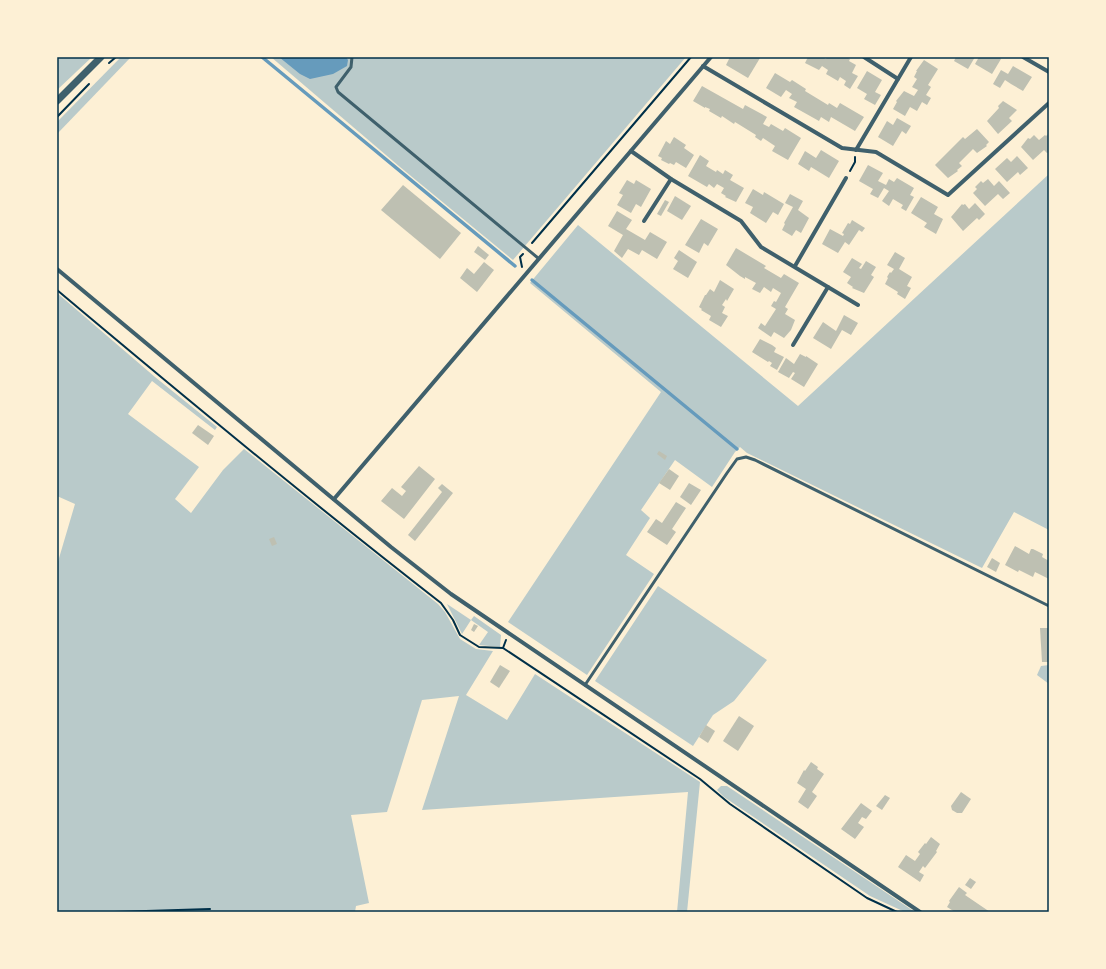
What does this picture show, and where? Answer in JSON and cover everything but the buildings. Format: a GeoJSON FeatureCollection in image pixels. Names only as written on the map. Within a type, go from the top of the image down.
{"type":"FeatureCollection","features":[{"type":"Feature","properties":{"kind":"street"},"geometry":{"type":"LineString","coordinates":[[57,101],[101,57]]}},
{"type":"Feature","properties":{"kind":"street"},"geometry":{"type":"LineString","coordinates":[[334,499],[711,57]]}},
{"type":"Feature","properties":{"kind":"street"},"geometry":{"type":"LineString","coordinates":[[864,57],[898,79]]}},
{"type":"Feature","properties":{"kind":"street"},"geometry":{"type":"LineString","coordinates":[[856,150],[911,57]]}},
{"type":"Feature","properties":{"kind":"street"},"geometry":{"type":"LineString","coordinates":[[1024,57],[1049,72]]}},
{"type":"Feature","properties":{"kind":"street"},"geometry":{"type":"LineString","coordinates":[[703,66],[842,148],[876,152],[948,195],[1049,103]]}},
{"type":"Feature","properties":{"kind":"street"},"geometry":{"type":"LineString","coordinates":[[631,151],[671,179],[741,221],[761,247],[858,305]]}},
{"type":"Feature","properties":{"kind":"street"},"geometry":{"type":"LineString","coordinates":[[795,266],[846,178]]}},
{"type":"Feature","properties":{"kind":"street"},"geometry":{"type":"LineString","coordinates":[[644,221],[671,179]]}},
{"type":"Feature","properties":{"kind":"street"},"geometry":{"type":"LineString","coordinates":[[57,269],[334,499],[390,548],[451,594],[920,912]]}},
{"type":"Feature","properties":{"kind":"street"},"geometry":{"type":"LineString","coordinates":[[793,345],[828,287]]}},
{"type":"Feature","properties":{"kind":"lane"},"geometry":{"type":"LineString","coordinates":[[352,57],[351,66],[336,87],[338,92],[538,258]]}},
{"type":"Feature","properties":{"kind":"lane"},"geometry":{"type":"LineString","coordinates":[[585,685],[727,472],[737,459],[746,457],[755,460],[1049,606]]}},
{"type":"Feature","properties":{"kind":"path"},"geometry":{"type":"LineString","coordinates":[[105,68],[116,57]]}},
{"type":"Feature","properties":{"kind":"path"},"geometry":{"type":"LineString","coordinates":[[522,267],[520,257],[691,57]]}},
{"type":"Feature","properties":{"kind":"path"},"geometry":{"type":"LineString","coordinates":[[57,117],[94,79]]}},
{"type":"Feature","properties":{"kind":"path"},"geometry":{"type":"LineString","coordinates":[[846,178],[855,162],[856,150]]}},
{"type":"Feature","properties":{"kind":"path"},"geometry":{"type":"LineString","coordinates":[[114,912],[210,909]]}},
{"type":"Feature","properties":{"kind":"shaded area"},"geometry":{"type":"Polygon","coordinates":[[[61,57],[92,57],[57,90],[57,61],[61,57]]]}},
{"type":"Feature","properties":{"kind":"shaded area"},"geometry":{"type":"Polygon","coordinates":[[[121,57],[131,57],[57,134],[57,122],[121,57]]]}},
{"type":"Feature","properties":{"kind":"shaded area"},"geometry":{"type":"Polygon","coordinates":[[[271,57],[686,57],[513,260],[400,167],[271,57]]]}},
{"type":"Feature","properties":{"kind":"shaded area"},"geometry":{"type":"Polygon","coordinates":[[[1049,174],[1049,530],[1014,512],[982,568],[747,453],[740,447],[735,452],[712,487],[675,460],[641,510],[650,518],[626,555],[654,574],[587,675],[508,622],[661,392],[530,283],[578,225],[798,406],[1049,174]]]}},
{"type":"Feature","properties":{"kind":"shaded area"},"geometry":{"type":"Polygon","coordinates":[[[57,293],[155,377],[217,427],[215,430],[152,381],[128,414],[199,467],[175,499],[191,513],[223,470],[244,449],[438,604],[445,612],[460,639],[476,649],[493,651],[466,695],[507,720],[535,674],[700,782],[687,912],[677,912],[688,792],[422,810],[459,696],[422,700],[387,812],[351,815],[369,903],[356,906],[355,912],[57,912],[57,565],[75,504],[57,496],[57,293]]]}},
{"type":"Feature","properties":{"kind":"shaded area"},"geometry":{"type":"Polygon","coordinates":[[[658,586],[767,660],[734,701],[713,715],[693,746],[595,681],[658,586]]]}},
{"type":"Feature","properties":{"kind":"shaded area"},"geometry":{"type":"Polygon","coordinates":[[[447,604],[471,620],[462,634],[447,604]]]}},
{"type":"Feature","properties":{"kind":"shaded area"},"geometry":{"type":"Polygon","coordinates":[[[474,616],[501,635],[500,647],[479,645],[488,632],[471,620],[474,616]]]}},
{"type":"Feature","properties":{"kind":"shaded area"},"geometry":{"type":"Polygon","coordinates":[[[1049,665],[1049,684],[1037,675],[1041,666],[1049,665]]]}},
{"type":"Feature","properties":{"kind":"shaded area"},"geometry":{"type":"Polygon","coordinates":[[[721,786],[727,786],[915,912],[905,912],[870,896],[724,797],[717,790],[721,786]]]}},
{"type":"Feature","properties":{"kind":"water"},"geometry":{"type":"Polygon","coordinates":[[[279,57],[346,57],[348,60],[347,66],[333,74],[310,79],[300,74],[279,57]]]}},
{"type":"Feature","properties":{"kind":"waterway"},"geometry":{"type":"LineString","coordinates":[[262,57],[515,266]]}},
{"type":"Feature","properties":{"kind":"waterway"},"geometry":{"type":"LineString","coordinates":[[532,280],[737,449]]}}]}
